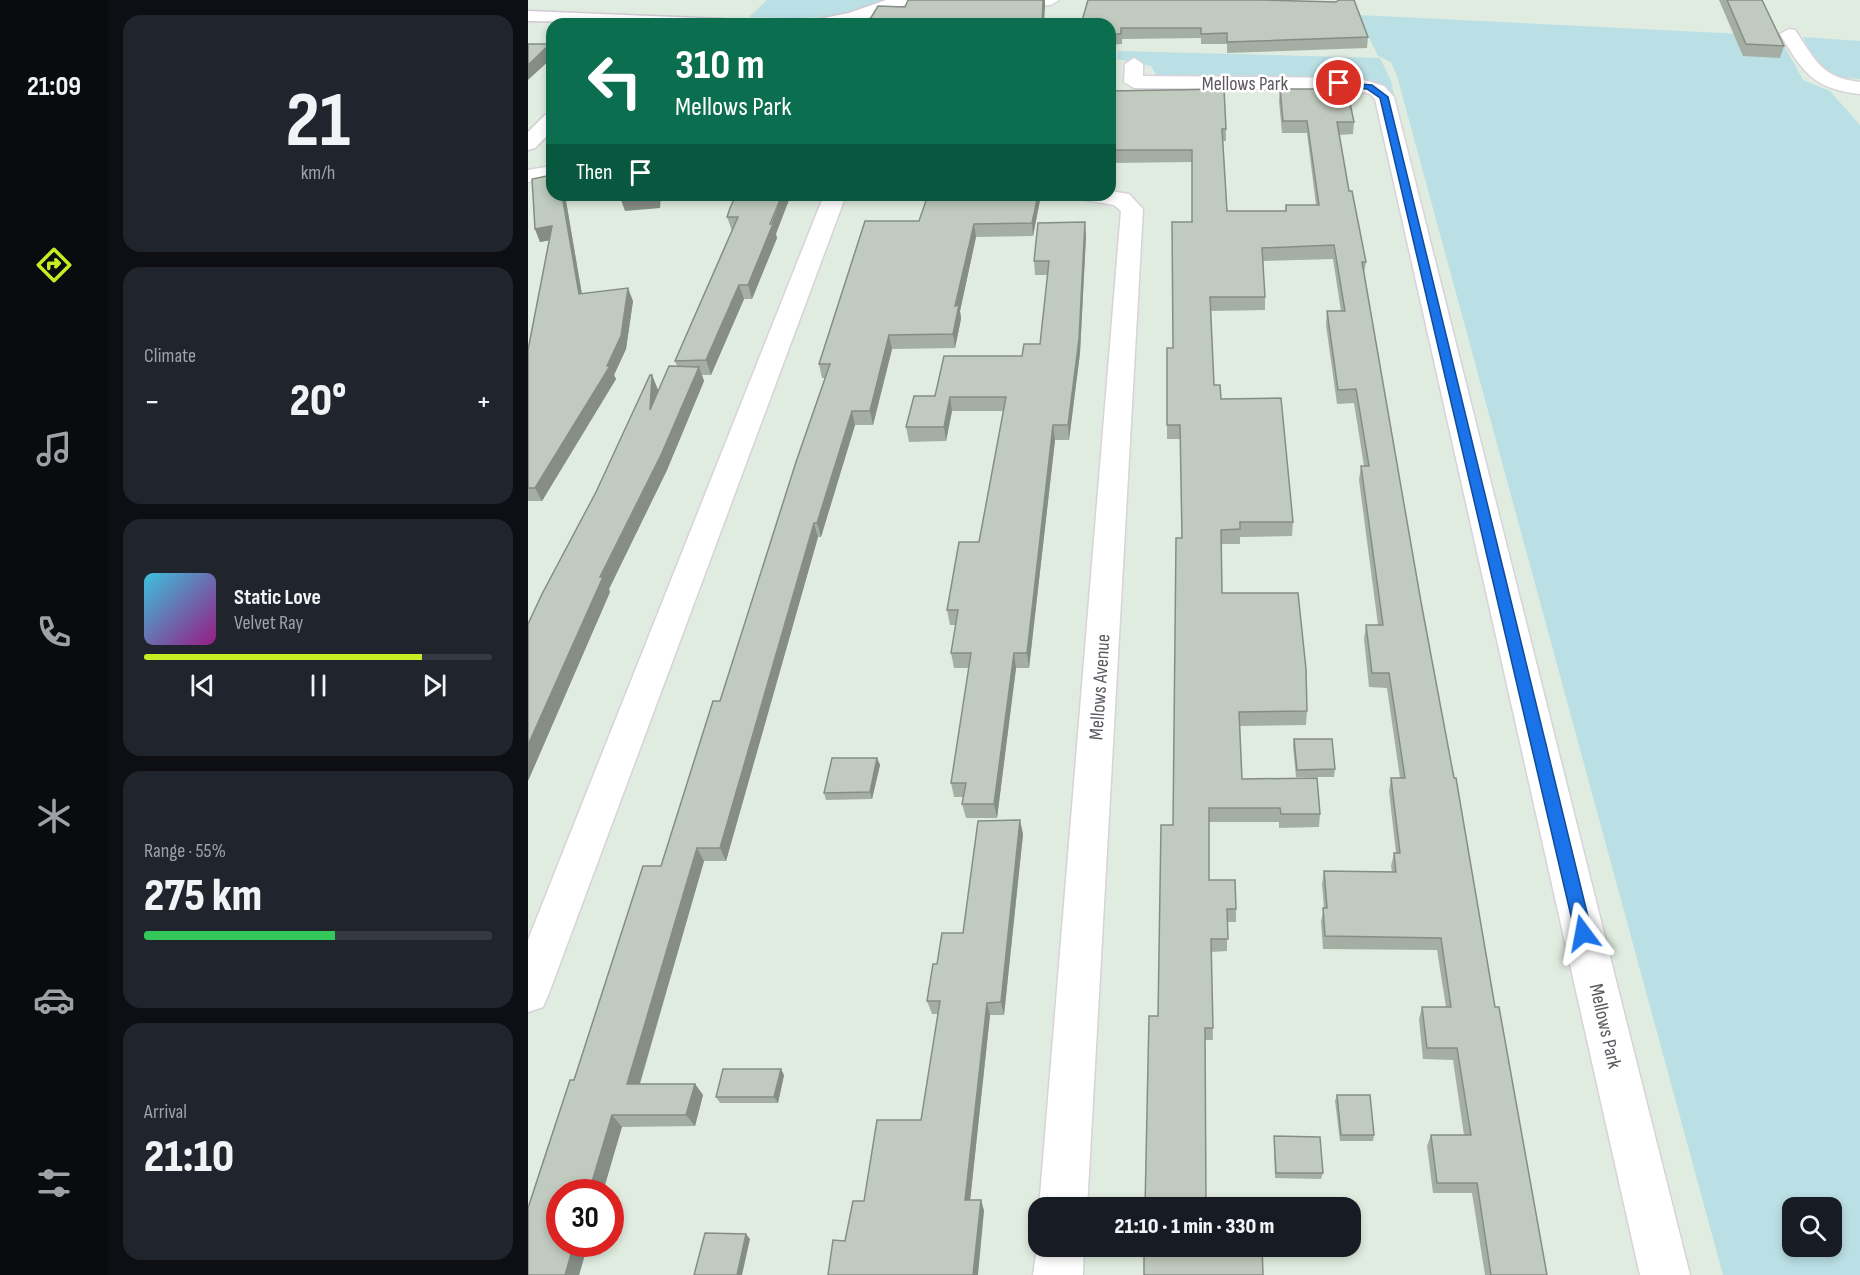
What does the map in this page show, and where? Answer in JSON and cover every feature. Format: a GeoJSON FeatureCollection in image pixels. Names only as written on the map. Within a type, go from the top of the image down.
{"type":"FeatureCollection","features":[{"type":"Feature","properties":{"kind":"street"},"geometry":{"type":"LineString","coordinates":[[853,18],[902,0]]}},
{"type":"Feature","properties":{"kind":"street"},"geometry":{"type":"LineString","coordinates":[[980,3],[1051,0]]}},
{"type":"Feature","properties":{"kind":"street"},"geometry":{"type":"LineString","coordinates":[[528,16],[562,18]]}},
{"type":"Feature","properties":{"kind":"street"},"geometry":{"type":"LineString","coordinates":[[1789,34],[1813,74],[1824,81],[1852,87],[1860,104]]}},
{"type":"Feature","properties":{"kind":"street","name":"Mellows Park"},"geometry":{"type":"LineString","coordinates":[[1134,64],[1134,82],[1357,84],[1377,90],[1384,97],[1665,1275]]}},
{"type":"Feature","properties":{"kind":"street"},"geometry":{"type":"LineString","coordinates":[[529,143],[546,126]]}},
{"type":"Feature","properties":{"kind":"street"},"geometry":{"type":"LineString","coordinates":[[528,176],[546,173]]}},
{"type":"Feature","properties":{"kind":"street","name":"Mellows Avenue"},"geometry":{"type":"LineString","coordinates":[[1064,1197],[1132,209],[1121,199],[1116,198]]}},
{"type":"Feature","properties":{"kind":"street"},"geometry":{"type":"LineString","coordinates":[[528,993],[833,201]]}},
{"type":"Feature","properties":{"kind":"street"},"geometry":{"type":"LineString","coordinates":[[1058,1275],[1059,1257]]}},
{"type":"Feature","properties":{"kind":"shaded area"},"geometry":{"type":"Polygon","coordinates":[[[767,0],[885,0],[853,12],[836,15],[802,18],[749,17],[767,0]]]}},
{"type":"Feature","properties":{"kind":"shaded area"},"geometry":{"type":"Polygon","coordinates":[[[1358,15],[1762,35],[1781,40],[1803,80],[1830,91],[1860,125],[1860,1275],[1723,1275],[1397,76],[1391,62],[1378,56],[1358,15]]]}},
{"type":"Feature","properties":{"kind":"shaded area"},"geometry":{"type":"Polygon","coordinates":[[[1803,37],[1860,41],[1860,79],[1833,77],[1819,72],[1803,37]]]}},
{"type":"Feature","properties":{"kind":"shaded area"},"geometry":{"type":"Polygon","coordinates":[[[1118,51],[1380,58],[1391,81],[1394,95],[1384,97],[1377,90],[1159,80],[1151,66],[1117,59],[1118,51]]]}},
{"type":"Feature","properties":{"kind":"building"},"geometry":{"type":"Polygon","coordinates":[[[908,0],[1043,0],[1042,18],[871,18],[878,6],[905,7],[908,0]]]}},
{"type":"Feature","properties":{"kind":"building"},"geometry":{"type":"Polygon","coordinates":[[[1088,0],[1336,2],[1354,0],[1368,37],[1227,42],[1227,33],[1201,34],[1201,28],[1121,28],[1121,34],[1116,34],[1116,18],[1083,18],[1088,0]]]}},
{"type":"Feature","properties":{"kind":"building"},"geometry":{"type":"Polygon","coordinates":[[[1727,0],[1762,0],[1784,46],[1746,44],[1727,0]]]}},
{"type":"Feature","properties":{"kind":"building"},"geometry":{"type":"Polygon","coordinates":[[[528,44],[546,44],[546,48],[528,65],[528,44]]]}},
{"type":"Feature","properties":{"kind":"building"},"geometry":{"type":"Polygon","coordinates":[[[1224,89],[1226,129],[1222,129],[1227,211],[1286,211],[1286,205],[1319,205],[1307,121],[1283,121],[1280,89],[1347,89],[1354,122],[1337,122],[1349,191],[1352,191],[1366,262],[1362,262],[1421,602],[1454,778],[1456,778],[1495,1007],[1499,1007],[1547,1275],[1491,1275],[1477,1183],[1437,1183],[1431,1135],[1471,1135],[1457,1048],[1427,1048],[1422,1007],[1451,1007],[1441,938],[1325,936],[1323,908],[1327,908],[1324,871],[1396,872],[1394,853],[1400,853],[1391,778],[1405,778],[1389,673],[1372,673],[1366,625],[1383,625],[1361,466],[1369,466],[1356,389],[1338,390],[1327,311],[1345,311],[1334,245],[1262,248],[1265,297],[1210,297],[1214,385],[1220,385],[1221,399],[1281,398],[1293,522],[1240,522],[1240,529],[1221,530],[1222,593],[1298,593],[1306,669],[1307,711],[1239,712],[1242,779],[1317,778],[1320,814],[1281,814],[1280,808],[1209,808],[1209,880],[1235,880],[1236,909],[1227,909],[1228,939],[1211,939],[1213,1028],[1205,1028],[1206,1197],[1145,1197],[1149,1016],[1158,1016],[1161,825],[1173,825],[1176,538],[1182,538],[1180,425],[1167,425],[1167,348],[1173,348],[1172,222],[1192,222],[1192,150],[1116,150],[1116,91],[1224,89]]]}},
{"type":"Feature","properties":{"kind":"building"},"geometry":{"type":"Polygon","coordinates":[[[546,176],[546,201],[563,201],[579,294],[628,288],[621,336],[607,366],[610,366],[535,488],[528,488],[528,350],[552,226],[535,229],[532,179],[546,176]]]}},
{"type":"Feature","properties":{"kind":"building"},"geometry":{"type":"Polygon","coordinates":[[[733,201],[780,201],[770,224],[773,224],[748,285],[739,285],[706,360],[675,361],[738,217],[727,217],[733,201]]]}},
{"type":"Feature","properties":{"kind":"building"},"geometry":{"type":"Polygon","coordinates":[[[926,201],[1037,201],[1032,223],[974,224],[955,306],[959,305],[953,334],[889,335],[870,411],[852,411],[817,523],[814,523],[720,848],[697,848],[627,1084],[695,1084],[686,1115],[612,1115],[593,1179],[546,1179],[546,1257],[570,1257],[565,1275],[528,1275],[528,1208],[570,1080],[574,1080],[643,866],[661,866],[713,701],[720,701],[796,462],[830,364],[819,364],[865,221],[919,221],[926,201]]]}},
{"type":"Feature","properties":{"kind":"building"},"geometry":{"type":"Polygon","coordinates":[[[1085,222],[1079,339],[1068,425],[1053,425],[1027,653],[1014,653],[994,804],[962,804],[966,783],[951,783],[971,653],[951,653],[958,610],[947,610],[959,542],[979,542],[1006,397],[950,397],[944,427],[906,427],[914,396],[935,396],[944,356],[1022,356],[1024,344],[1040,344],[1049,261],[1034,261],[1038,223],[1085,222]]]}},
{"type":"Feature","properties":{"kind":"building"},"geometry":{"type":"Polygon","coordinates":[[[669,366],[699,367],[661,455],[600,577],[603,577],[528,745],[528,624],[596,492],[650,375],[652,375],[650,410],[669,366]]]}},
{"type":"Feature","properties":{"kind":"building"},"geometry":{"type":"Polygon","coordinates":[[[1294,739],[1332,739],[1335,769],[1297,770],[1294,739]]]}},
{"type":"Feature","properties":{"kind":"building"},"geometry":{"type":"Polygon","coordinates":[[[832,758],[877,758],[870,792],[824,793],[832,758]]]}},
{"type":"Feature","properties":{"kind":"building"},"geometry":{"type":"Polygon","coordinates":[[[1020,820],[1001,1002],[987,1003],[965,1200],[981,1200],[973,1275],[828,1275],[833,1240],[845,1241],[853,1201],[864,1201],[877,1120],[921,1120],[940,1001],[927,1001],[933,964],[937,964],[942,933],[963,933],[978,821],[1020,820]]]}},
{"type":"Feature","properties":{"kind":"building"},"geometry":{"type":"Polygon","coordinates":[[[723,1069],[781,1069],[774,1097],[716,1097],[723,1069]]]}},
{"type":"Feature","properties":{"kind":"building"},"geometry":{"type":"Polygon","coordinates":[[[1337,1095],[1370,1095],[1374,1135],[1341,1135],[1337,1095]]]}},
{"type":"Feature","properties":{"kind":"building"},"geometry":{"type":"Polygon","coordinates":[[[1274,1136],[1320,1137],[1323,1173],[1276,1173],[1274,1136]]]}},
{"type":"Feature","properties":{"kind":"building"},"geometry":{"type":"Polygon","coordinates":[[[705,1233],[746,1234],[737,1275],[694,1275],[705,1233]]]}},
{"type":"Feature","properties":{"kind":"building"},"geometry":{"type":"Polygon","coordinates":[[[1144,1257],[1262,1257],[1263,1275],[1144,1275],[1144,1257]]]}},
{"type":"Feature","properties":{"kind":"route"},"geometry":{"type":"LineString","coordinates":[[1339,83],[1369,87],[1377,90],[1384,97],[1583,933]]}}]}
